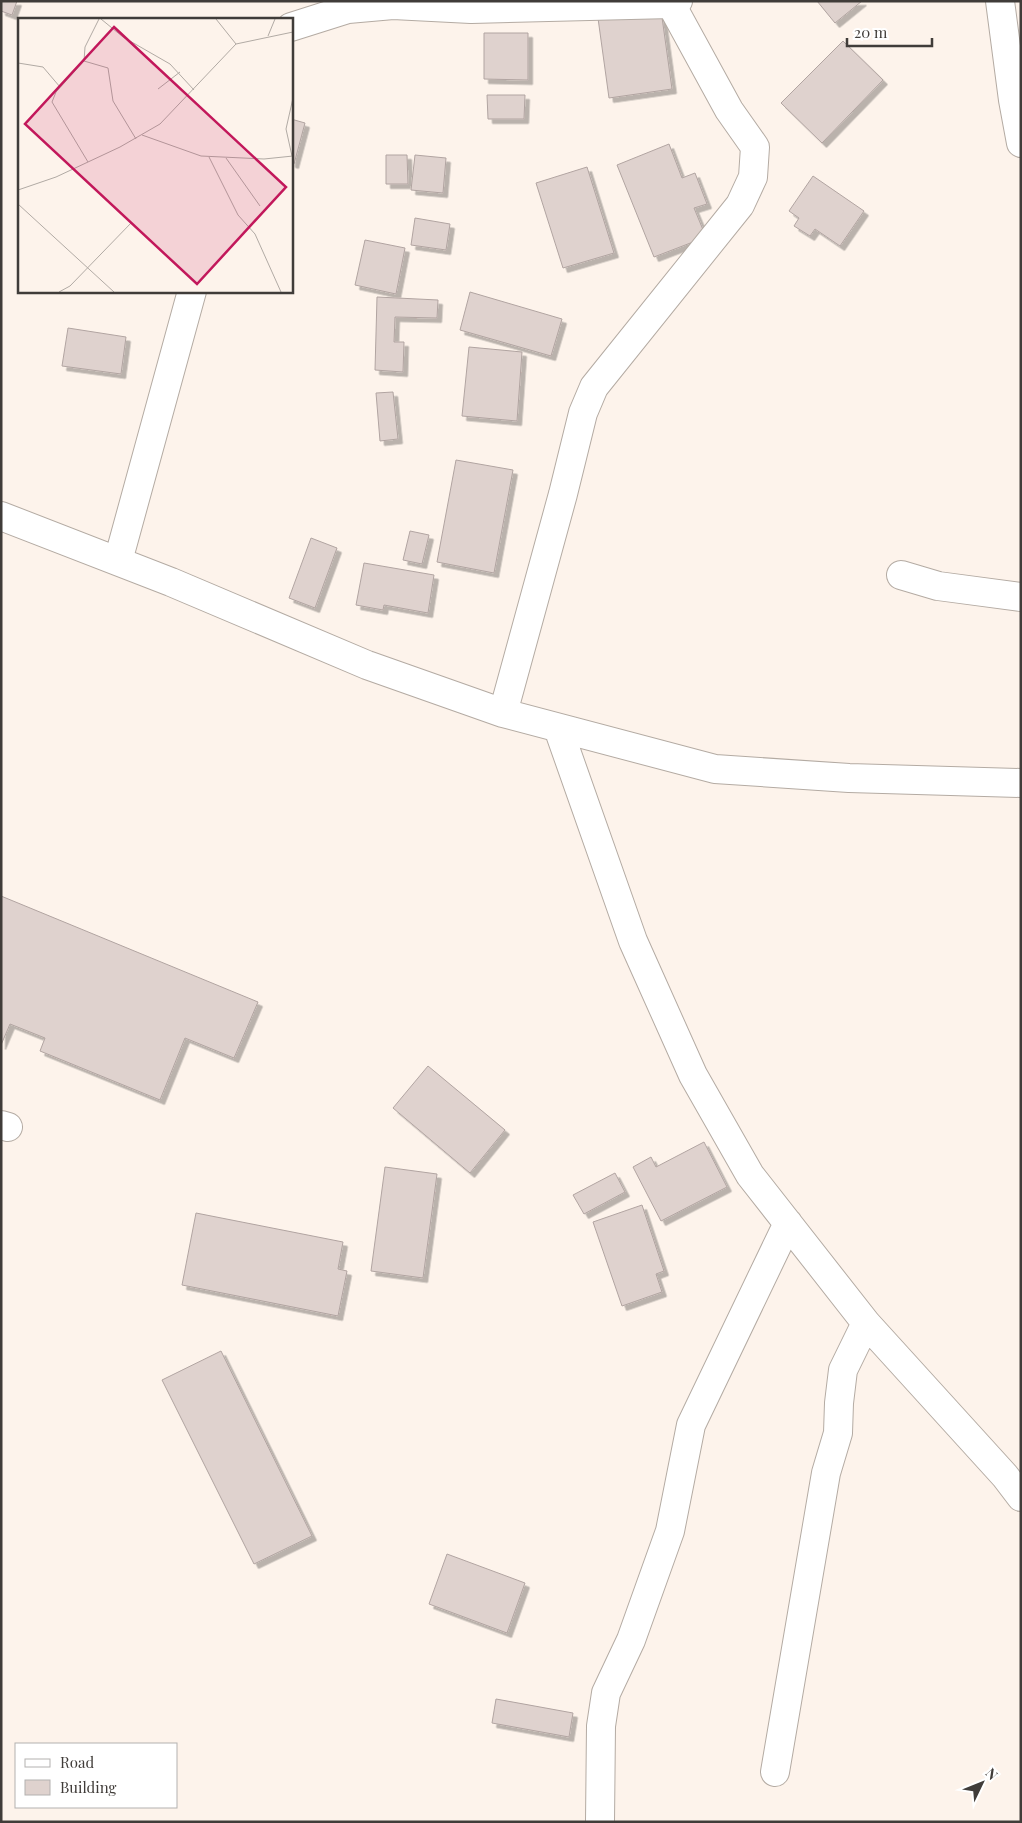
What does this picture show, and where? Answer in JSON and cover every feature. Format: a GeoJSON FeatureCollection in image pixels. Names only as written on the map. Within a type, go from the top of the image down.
{"type":"FeatureCollection","features":[{"type":"Feature","properties":{"kind":"street"},"geometry":{"type":"LineString","coordinates":[[1000,1],[1013,100],[1021,143]]}},
{"type":"Feature","properties":{"kind":"street"},"geometry":{"type":"LineString","coordinates":[[292,27],[348,9],[393,3],[471,9],[675,2],[729,110],[756,147],[753,177],[740,205],[594,387],[583,413],[503,714]]}},
{"type":"Feature","properties":{"kind":"street"},"geometry":{"type":"LineString","coordinates":[[118,561],[192,292]]}},
{"type":"Feature","properties":{"kind":"street"},"geometry":{"type":"LineString","coordinates":[[1,516],[118,561],[367,665],[503,714],[715,769],[849,778],[1021,783]]}},
{"type":"Feature","properties":{"kind":"street"},"geometry":{"type":"LineString","coordinates":[[901,575],[938,586],[1021,597]]}},
{"type":"Feature","properties":{"kind":"street"},"geometry":{"type":"LineString","coordinates":[[558,728],[633,941],[693,1075],[750,1175],[866,1323],[1005,1476],[1021,1497]]}},
{"type":"Feature","properties":{"kind":"street"},"geometry":{"type":"LineString","coordinates":[[600,1822],[601,1726],[606,1693],[631,1640],[670,1532],[691,1425],[788,1224]]}},
{"type":"Feature","properties":{"kind":"street"},"geometry":{"type":"LineString","coordinates":[[775,1772],[826,1473],[838,1433],[843,1370],[866,1323]]}},
{"type":"Feature","properties":{"kind":"building"},"geometry":{"type":"Polygon","coordinates":[[[1,1],[17,1],[12,15],[1,11],[1,1]]]}},
{"type":"Feature","properties":{"kind":"building"},"geometry":{"type":"Polygon","coordinates":[[[817,1],[862,1],[835,23],[817,1]]]}},
{"type":"Feature","properties":{"kind":"building"},"geometry":{"type":"Polygon","coordinates":[[[660,3],[672,89],[609,98],[597,11],[660,3]]]}},
{"type":"Feature","properties":{"kind":"building"},"geometry":{"type":"Polygon","coordinates":[[[484,33],[528,33],[528,80],[484,79],[484,33]]]}},
{"type":"Feature","properties":{"kind":"building"},"geometry":{"type":"Polygon","coordinates":[[[843,41],[883,80],[822,143],[781,103],[843,41]]]}},
{"type":"Feature","properties":{"kind":"building"},"geometry":{"type":"Polygon","coordinates":[[[487,95],[525,95],[524,119],[488,119],[487,95]]]}},
{"type":"Feature","properties":{"kind":"building"},"geometry":{"type":"Polygon","coordinates":[[[292,119],[305,123],[294,164],[292,163],[292,119]]]}},
{"type":"Feature","properties":{"kind":"building"},"geometry":{"type":"Polygon","coordinates":[[[669,144],[682,178],[695,173],[707,204],[694,208],[706,237],[654,257],[617,165],[669,144]]]}},
{"type":"Feature","properties":{"kind":"building"},"geometry":{"type":"Polygon","coordinates":[[[386,155],[407,155],[408,184],[386,184],[386,155]]]}},
{"type":"Feature","properties":{"kind":"building"},"geometry":{"type":"Polygon","coordinates":[[[415,155],[446,158],[443,193],[411,190],[415,155]]]}},
{"type":"Feature","properties":{"kind":"building"},"geometry":{"type":"Polygon","coordinates":[[[587,167],[614,253],[563,268],[536,183],[587,167]]]}},
{"type":"Feature","properties":{"kind":"building"},"geometry":{"type":"Polygon","coordinates":[[[813,176],[864,211],[840,246],[815,229],[810,236],[794,226],[799,218],[789,211],[813,176]]]}},
{"type":"Feature","properties":{"kind":"building"},"geometry":{"type":"Polygon","coordinates":[[[415,218],[450,224],[446,250],[411,245],[415,218]]]}},
{"type":"Feature","properties":{"kind":"building"},"geometry":{"type":"Polygon","coordinates":[[[365,240],[405,248],[396,294],[355,285],[365,240]]]}},
{"type":"Feature","properties":{"kind":"building"},"geometry":{"type":"Polygon","coordinates":[[[470,292],[562,319],[551,356],[460,330],[470,292]]]}},
{"type":"Feature","properties":{"kind":"building"},"geometry":{"type":"Polygon","coordinates":[[[377,297],[438,300],[437,318],[395,317],[394,342],[404,342],[403,372],[375,370],[377,297]]]}},
{"type":"Feature","properties":{"kind":"building"},"geometry":{"type":"Polygon","coordinates":[[[68,328],[126,337],[121,374],[62,366],[68,328]]]}},
{"type":"Feature","properties":{"kind":"building"},"geometry":{"type":"Polygon","coordinates":[[[469,347],[522,352],[517,421],[462,416],[469,347]]]}},
{"type":"Feature","properties":{"kind":"building"},"geometry":{"type":"Polygon","coordinates":[[[393,392],[398,439],[380,441],[376,393],[393,392]]]}},
{"type":"Feature","properties":{"kind":"building"},"geometry":{"type":"Polygon","coordinates":[[[456,460],[513,470],[494,573],[437,562],[456,460]]]}},
{"type":"Feature","properties":{"kind":"building"},"geometry":{"type":"Polygon","coordinates":[[[410,531],[429,535],[422,564],[403,560],[410,531]]]}},
{"type":"Feature","properties":{"kind":"building"},"geometry":{"type":"Polygon","coordinates":[[[311,538],[337,548],[315,608],[289,598],[311,538]]]}},
{"type":"Feature","properties":{"kind":"building"},"geometry":{"type":"Polygon","coordinates":[[[364,563],[434,575],[428,613],[384,605],[383,610],[356,605],[364,563]]]}},
{"type":"Feature","properties":{"kind":"building"},"geometry":{"type":"Polygon","coordinates":[[[1,896],[258,1002],[234,1058],[185,1038],[160,1100],[40,1051],[45,1038],[10,1024],[1,1045],[1,896]]]}},
{"type":"Feature","properties":{"kind":"building"},"geometry":{"type":"Polygon","coordinates":[[[428,1066],[505,1130],[470,1173],[393,1108],[428,1066]]]}},
{"type":"Feature","properties":{"kind":"building"},"geometry":{"type":"Polygon","coordinates":[[[704,1142],[727,1187],[661,1221],[633,1167],[651,1157],[656,1167],[704,1142]]]}},
{"type":"Feature","properties":{"kind":"building"},"geometry":{"type":"Polygon","coordinates":[[[385,1167],[437,1174],[423,1278],[371,1271],[385,1167]]]}},
{"type":"Feature","properties":{"kind":"building"},"geometry":{"type":"Polygon","coordinates":[[[615,1173],[625,1192],[584,1214],[573,1195],[615,1173]]]}},
{"type":"Feature","properties":{"kind":"building"},"geometry":{"type":"Polygon","coordinates":[[[642,1205],[664,1271],[656,1274],[662,1292],[622,1306],[593,1222],[642,1205]]]}},
{"type":"Feature","properties":{"kind":"building"},"geometry":{"type":"Polygon","coordinates":[[[196,1213],[343,1242],[338,1269],[347,1271],[338,1316],[182,1285],[196,1213]]]}},
{"type":"Feature","properties":{"kind":"building"},"geometry":{"type":"Polygon","coordinates":[[[221,1351],[312,1536],[254,1564],[162,1380],[221,1351]]]}},
{"type":"Feature","properties":{"kind":"building"},"geometry":{"type":"Polygon","coordinates":[[[447,1554],[525,1583],[507,1633],[429,1604],[447,1554]]]}},
{"type":"Feature","properties":{"kind":"building"},"geometry":{"type":"Polygon","coordinates":[[[496,1699],[573,1713],[569,1737],[492,1723],[496,1699]]]}}]}
